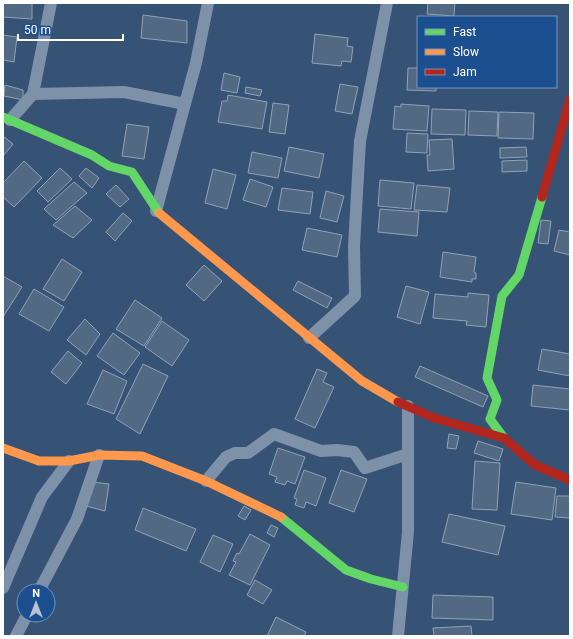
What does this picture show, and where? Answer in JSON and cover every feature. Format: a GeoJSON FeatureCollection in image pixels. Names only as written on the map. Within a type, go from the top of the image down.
{"type":"FeatureCollection","features":[{"type":"Feature","properties":{"kind":"street"},"geometry":{"type":"LineString","coordinates":[[51,3],[33,94],[6,119],[92,155],[109,166],[132,172],[156,211],[240,282],[362,380],[392,399],[434,418],[504,438]]}},
{"type":"Feature","properties":{"kind":"street"},"geometry":{"type":"LineString","coordinates":[[156,211],[196,63],[208,3]]}},
{"type":"Feature","properties":{"kind":"street"},"geometry":{"type":"LineString","coordinates":[[309,338],[355,296],[354,246],[360,141],[388,3]]}},
{"type":"Feature","properties":{"kind":"street"},"geometry":{"type":"LineString","coordinates":[[33,94],[124,92],[185,104]]}},
{"type":"Feature","properties":{"kind":"street"},"geometry":{"type":"LineString","coordinates":[[570,99],[519,275],[502,296],[487,378],[497,400],[490,419],[504,438],[535,465],[570,480]]}},
{"type":"Feature","properties":{"kind":"street"},"geometry":{"type":"LineString","coordinates":[[398,636],[408,532],[408,406]]}},
{"type":"Feature","properties":{"kind":"street"},"geometry":{"type":"LineString","coordinates":[[206,481],[226,457],[235,453],[248,453],[274,434],[321,451],[337,450],[354,452],[365,468],[408,454]]}},
{"type":"Feature","properties":{"kind":"street"},"geometry":{"type":"LineString","coordinates":[[3,448],[39,460],[69,461],[99,455],[142,456],[206,481],[276,513],[346,570],[371,579],[403,587]]}},
{"type":"Feature","properties":{"kind":"street"},"geometry":{"type":"LineString","coordinates":[[43,583],[77,519],[99,455]]}},
{"type":"Feature","properties":{"kind":"street"},"geometry":{"type":"LineString","coordinates":[[3,588],[42,497],[69,461]]}},
{"type":"Feature","properties":{"kind":"street"},"geometry":{"type":"LineString","coordinates":[[16,636],[23,623]]}},
{"type":"Feature","properties":{"kind":"building"},"geometry":{"type":"Polygon","coordinates":[[[3,3],[32,3],[32,19],[3,17],[3,3]]]}},
{"type":"Feature","properties":{"kind":"building"},"geometry":{"type":"Polygon","coordinates":[[[428,3],[455,3],[454,16],[427,14],[428,3]]]}},
{"type":"Feature","properties":{"kind":"building"},"geometry":{"type":"Polygon","coordinates":[[[143,15],[187,21],[187,43],[141,38],[143,15]]]}},
{"type":"Feature","properties":{"kind":"building"},"geometry":{"type":"Polygon","coordinates":[[[315,34],[348,38],[347,46],[353,47],[351,62],[342,61],[341,66],[312,63],[315,34]]]}},
{"type":"Feature","properties":{"kind":"building"},"geometry":{"type":"Polygon","coordinates":[[[3,35],[17,37],[14,62],[3,60],[3,35]]]}},
{"type":"Feature","properties":{"kind":"building"},"geometry":{"type":"Polygon","coordinates":[[[408,68],[417,68],[417,88],[436,88],[436,91],[407,90],[408,68]]]}},
{"type":"Feature","properties":{"kind":"building"},"geometry":{"type":"Polygon","coordinates":[[[224,73],[240,77],[237,93],[221,90],[224,73]]]}},
{"type":"Feature","properties":{"kind":"building"},"geometry":{"type":"Polygon","coordinates":[[[340,84],[358,87],[352,114],[335,111],[340,84]]]}},
{"type":"Feature","properties":{"kind":"building"},"geometry":{"type":"Polygon","coordinates":[[[5,85],[23,90],[23,100],[4,96],[5,85]]]}},
{"type":"Feature","properties":{"kind":"building"},"geometry":{"type":"Polygon","coordinates":[[[246,87],[262,90],[260,96],[245,93],[246,87]]]}},
{"type":"Feature","properties":{"kind":"building"},"geometry":{"type":"Polygon","coordinates":[[[228,95],[267,102],[262,129],[218,122],[222,101],[227,101],[228,95]]]}},
{"type":"Feature","properties":{"kind":"building"},"geometry":{"type":"Polygon","coordinates":[[[273,103],[289,105],[285,134],[269,132],[273,103]]]}},
{"type":"Feature","properties":{"kind":"building"},"geometry":{"type":"Polygon","coordinates":[[[401,104],[429,106],[427,131],[393,129],[395,106],[401,107],[401,104]]]}},
{"type":"Feature","properties":{"kind":"building"},"geometry":{"type":"Polygon","coordinates":[[[432,109],[466,110],[465,135],[431,134],[432,109]]]}},
{"type":"Feature","properties":{"kind":"building"},"geometry":{"type":"Polygon","coordinates":[[[469,111],[498,112],[497,136],[468,135],[469,111]]]}},
{"type":"Feature","properties":{"kind":"building"},"geometry":{"type":"Polygon","coordinates":[[[499,112],[534,113],[533,139],[498,138],[499,112]]]}},
{"type":"Feature","properties":{"kind":"building"},"geometry":{"type":"Polygon","coordinates":[[[127,124],[149,127],[144,159],[122,156],[127,124]]]}},
{"type":"Feature","properties":{"kind":"building"},"geometry":{"type":"Polygon","coordinates":[[[407,133],[428,134],[427,153],[406,152],[407,133]]]}},
{"type":"Feature","properties":{"kind":"building"},"geometry":{"type":"Polygon","coordinates":[[[3,136],[13,144],[3,156],[3,136]]]}},
{"type":"Feature","properties":{"kind":"building"},"geometry":{"type":"Polygon","coordinates":[[[452,139],[454,169],[428,171],[427,155],[430,155],[429,140],[452,139]]]}},
{"type":"Feature","properties":{"kind":"building"},"geometry":{"type":"Polygon","coordinates":[[[289,147],[324,154],[319,178],[284,171],[289,147]]]}},
{"type":"Feature","properties":{"kind":"building"},"geometry":{"type":"Polygon","coordinates":[[[526,147],[527,157],[500,158],[500,148],[526,147]]]}},
{"type":"Feature","properties":{"kind":"building"},"geometry":{"type":"Polygon","coordinates":[[[252,152],[282,158],[278,178],[248,173],[252,152]]]}},
{"type":"Feature","properties":{"kind":"building"},"geometry":{"type":"Polygon","coordinates":[[[527,160],[527,171],[502,172],[502,161],[527,160]]]}},
{"type":"Feature","properties":{"kind":"building"},"geometry":{"type":"Polygon","coordinates":[[[24,161],[42,178],[14,207],[3,197],[3,183],[24,161]]]}},
{"type":"Feature","properties":{"kind":"building"},"geometry":{"type":"Polygon","coordinates":[[[60,168],[72,179],[48,202],[37,191],[60,168]]]}},
{"type":"Feature","properties":{"kind":"building"},"geometry":{"type":"Polygon","coordinates":[[[86,168],[99,178],[92,188],[79,176],[86,168]]]}},
{"type":"Feature","properties":{"kind":"building"},"geometry":{"type":"Polygon","coordinates":[[[213,169],[236,175],[227,209],[205,203],[213,169]]]}},
{"type":"Feature","properties":{"kind":"building"},"geometry":{"type":"Polygon","coordinates":[[[250,179],[273,187],[266,207],[243,200],[250,179]]]}},
{"type":"Feature","properties":{"kind":"building"},"geometry":{"type":"Polygon","coordinates":[[[380,180],[414,183],[411,209],[378,206],[380,180]]]}},
{"type":"Feature","properties":{"kind":"building"},"geometry":{"type":"Polygon","coordinates":[[[74,182],[87,193],[56,220],[44,209],[74,182]]]}},
{"type":"Feature","properties":{"kind":"building"},"geometry":{"type":"Polygon","coordinates":[[[116,185],[129,199],[120,207],[106,194],[116,185]]]}},
{"type":"Feature","properties":{"kind":"building"},"geometry":{"type":"Polygon","coordinates":[[[417,185],[450,188],[447,212],[414,210],[417,185]]]}},
{"type":"Feature","properties":{"kind":"building"},"geometry":{"type":"Polygon","coordinates":[[[282,188],[313,192],[310,214],[278,210],[282,188]]]}},
{"type":"Feature","properties":{"kind":"building"},"geometry":{"type":"Polygon","coordinates":[[[326,191],[344,196],[337,222],[320,218],[326,191]]]}},
{"type":"Feature","properties":{"kind":"building"},"geometry":{"type":"Polygon","coordinates":[[[75,206],[92,220],[73,238],[53,225],[75,206]]]}},
{"type":"Feature","properties":{"kind":"building"},"geometry":{"type":"Polygon","coordinates":[[[380,209],[419,212],[417,236],[378,232],[380,209]]]}},
{"type":"Feature","properties":{"kind":"building"},"geometry":{"type":"Polygon","coordinates":[[[123,213],[132,221],[115,241],[106,232],[123,213]]]}},
{"type":"Feature","properties":{"kind":"building"},"geometry":{"type":"Polygon","coordinates":[[[541,220],[551,221],[548,244],[538,243],[541,220]]]}},
{"type":"Feature","properties":{"kind":"building"},"geometry":{"type":"Polygon","coordinates":[[[307,228],[342,235],[337,257],[302,250],[307,228]]]}},
{"type":"Feature","properties":{"kind":"building"},"geometry":{"type":"Polygon","coordinates":[[[559,230],[570,232],[570,255],[554,251],[559,230]]]}},
{"type":"Feature","properties":{"kind":"building"},"geometry":{"type":"Polygon","coordinates":[[[443,252],[476,257],[474,272],[476,273],[476,279],[472,279],[472,282],[440,277],[443,252]]]}},
{"type":"Feature","properties":{"kind":"building"},"geometry":{"type":"Polygon","coordinates":[[[62,259],[82,272],[64,301],[43,289],[62,259]]]}},
{"type":"Feature","properties":{"kind":"building"},"geometry":{"type":"Polygon","coordinates":[[[204,265],[222,281],[204,301],[186,285],[204,265]]]}},
{"type":"Feature","properties":{"kind":"building"},"geometry":{"type":"Polygon","coordinates":[[[3,276],[22,287],[3,317],[3,276]]]}},
{"type":"Feature","properties":{"kind":"building"},"geometry":{"type":"Polygon","coordinates":[[[298,281],[332,298],[327,308],[293,290],[298,281]]]}},
{"type":"Feature","properties":{"kind":"building"},"geometry":{"type":"Polygon","coordinates":[[[406,286],[429,292],[420,324],[397,317],[406,286]]]}},
{"type":"Feature","properties":{"kind":"building"},"geometry":{"type":"Polygon","coordinates":[[[34,289],[64,307],[49,331],[19,314],[34,289]]]}},
{"type":"Feature","properties":{"kind":"building"},"geometry":{"type":"Polygon","coordinates":[[[468,293],[489,295],[486,327],[466,325],[467,321],[433,318],[435,294],[468,297],[468,293]]]}},
{"type":"Feature","properties":{"kind":"building"},"geometry":{"type":"Polygon","coordinates":[[[135,300],[162,318],[144,346],[116,329],[135,300]]]}},
{"type":"Feature","properties":{"kind":"building"},"geometry":{"type":"Polygon","coordinates":[[[85,319],[100,334],[86,355],[67,340],[85,319]]]}},
{"type":"Feature","properties":{"kind":"building"},"geometry":{"type":"Polygon","coordinates":[[[162,321],[189,340],[172,366],[145,347],[162,321]]]}},
{"type":"Feature","properties":{"kind":"building"},"geometry":{"type":"Polygon","coordinates":[[[113,333],[140,353],[124,375],[97,356],[113,333]]]}},
{"type":"Feature","properties":{"kind":"building"},"geometry":{"type":"Polygon","coordinates":[[[542,349],[570,354],[570,376],[538,370],[542,349]]]}},
{"type":"Feature","properties":{"kind":"building"},"geometry":{"type":"Polygon","coordinates":[[[68,351],[82,363],[66,384],[51,372],[68,351]]]}},
{"type":"Feature","properties":{"kind":"building"},"geometry":{"type":"Polygon","coordinates":[[[143,364],[168,376],[140,434],[116,419],[143,364]]]}},
{"type":"Feature","properties":{"kind":"building"},"geometry":{"type":"Polygon","coordinates":[[[420,366],[488,396],[483,407],[415,377],[420,366]]]}},
{"type":"Feature","properties":{"kind":"building"},"geometry":{"type":"Polygon","coordinates":[[[317,369],[327,373],[323,382],[334,387],[315,428],[295,419],[317,369]]]}},
{"type":"Feature","properties":{"kind":"building"},"geometry":{"type":"Polygon","coordinates":[[[103,370],[127,381],[114,414],[87,404],[103,370]]]}},
{"type":"Feature","properties":{"kind":"building"},"geometry":{"type":"Polygon","coordinates":[[[533,385],[570,389],[570,410],[531,406],[533,385]]]}},
{"type":"Feature","properties":{"kind":"building"},"geometry":{"type":"Polygon","coordinates":[[[449,434],[459,436],[456,449],[447,448],[449,434]]]}},
{"type":"Feature","properties":{"kind":"building"},"geometry":{"type":"Polygon","coordinates":[[[478,441],[503,449],[499,461],[474,453],[478,441]]]}},
{"type":"Feature","properties":{"kind":"building"},"geometry":{"type":"Polygon","coordinates":[[[278,448],[305,457],[295,484],[287,481],[285,485],[275,482],[277,477],[269,474],[278,448]]]}},
{"type":"Feature","properties":{"kind":"building"},"geometry":{"type":"Polygon","coordinates":[[[475,461],[500,463],[497,510],[472,509],[475,461]]]}},
{"type":"Feature","properties":{"kind":"building"},"geometry":{"type":"Polygon","coordinates":[[[304,470],[326,478],[316,506],[306,502],[304,508],[295,505],[297,499],[294,498],[304,470]]]}},
{"type":"Feature","properties":{"kind":"building"},"geometry":{"type":"Polygon","coordinates":[[[341,470],[367,479],[354,512],[329,503],[341,470]]]}},
{"type":"Feature","properties":{"kind":"building"},"geometry":{"type":"Polygon","coordinates":[[[93,482],[109,484],[105,511],[86,506],[93,482]]]}},
{"type":"Feature","properties":{"kind":"building"},"geometry":{"type":"Polygon","coordinates":[[[516,482],[556,488],[552,520],[511,514],[516,482]]]}},
{"type":"Feature","properties":{"kind":"building"},"geometry":{"type":"Polygon","coordinates":[[[557,496],[570,496],[570,518],[555,517],[557,496]]]}},
{"type":"Feature","properties":{"kind":"building"},"geometry":{"type":"Polygon","coordinates":[[[244,506],[251,510],[245,520],[238,516],[244,506]]]}},
{"type":"Feature","properties":{"kind":"building"},"geometry":{"type":"Polygon","coordinates":[[[143,508],[196,529],[186,551],[135,530],[143,508]]]}},
{"type":"Feature","properties":{"kind":"building"},"geometry":{"type":"Polygon","coordinates":[[[449,514],[505,526],[498,555],[442,542],[449,514]]]}},
{"type":"Feature","properties":{"kind":"building"},"geometry":{"type":"Polygon","coordinates":[[[271,525],[278,528],[274,537],[267,533],[271,525]]]}},
{"type":"Feature","properties":{"kind":"building"},"geometry":{"type":"Polygon","coordinates":[[[250,534],[270,545],[250,585],[229,575],[236,562],[233,561],[237,553],[239,554],[250,534]]]}},
{"type":"Feature","properties":{"kind":"building"},"geometry":{"type":"Polygon","coordinates":[[[213,535],[233,544],[220,572],[200,562],[213,535]]]}},
{"type":"Feature","properties":{"kind":"building"},"geometry":{"type":"Polygon","coordinates":[[[255,580],[272,590],[263,604],[247,595],[255,580]]]}},
{"type":"Feature","properties":{"kind":"building"},"geometry":{"type":"Polygon","coordinates":[[[433,595],[493,597],[493,620],[432,618],[433,595]]]}},
{"type":"Feature","properties":{"kind":"building"},"geometry":{"type":"Polygon","coordinates":[[[276,617],[306,632],[304,636],[267,636],[276,617]]]}},
{"type":"Feature","properties":{"kind":"building"},"geometry":{"type":"Polygon","coordinates":[[[471,626],[472,636],[434,636],[433,628],[471,626]]]}},
{"type":"Feature","properties":{"kind":"traffic: fast"},"geometry":{"type":"LineString","coordinates":[[3,117],[92,155],[109,166],[132,172],[159,213]]}},
{"type":"Feature","properties":{"kind":"traffic: fast"},"geometry":{"type":"LineString","coordinates":[[504,438],[490,419],[497,400],[487,378],[502,296],[519,275],[542,197]]}},
{"type":"Feature","properties":{"kind":"traffic: fast"},"geometry":{"type":"LineString","coordinates":[[281,517],[346,570],[371,579],[403,587]]}},
{"type":"Feature","properties":{"kind":"traffic: slow"},"geometry":{"type":"LineString","coordinates":[[159,213],[362,381],[398,402]]}},
{"type":"Feature","properties":{"kind":"traffic: slow"},"geometry":{"type":"LineString","coordinates":[[3,448],[39,461],[69,461],[99,455],[142,456],[206,481],[281,517]]}},
{"type":"Feature","properties":{"kind":"traffic: jam"},"geometry":{"type":"LineString","coordinates":[[542,197],[570,99]]}},
{"type":"Feature","properties":{"kind":"traffic: jam"},"geometry":{"type":"LineString","coordinates":[[398,402],[434,418],[504,438],[535,465],[570,480]]}}]}
